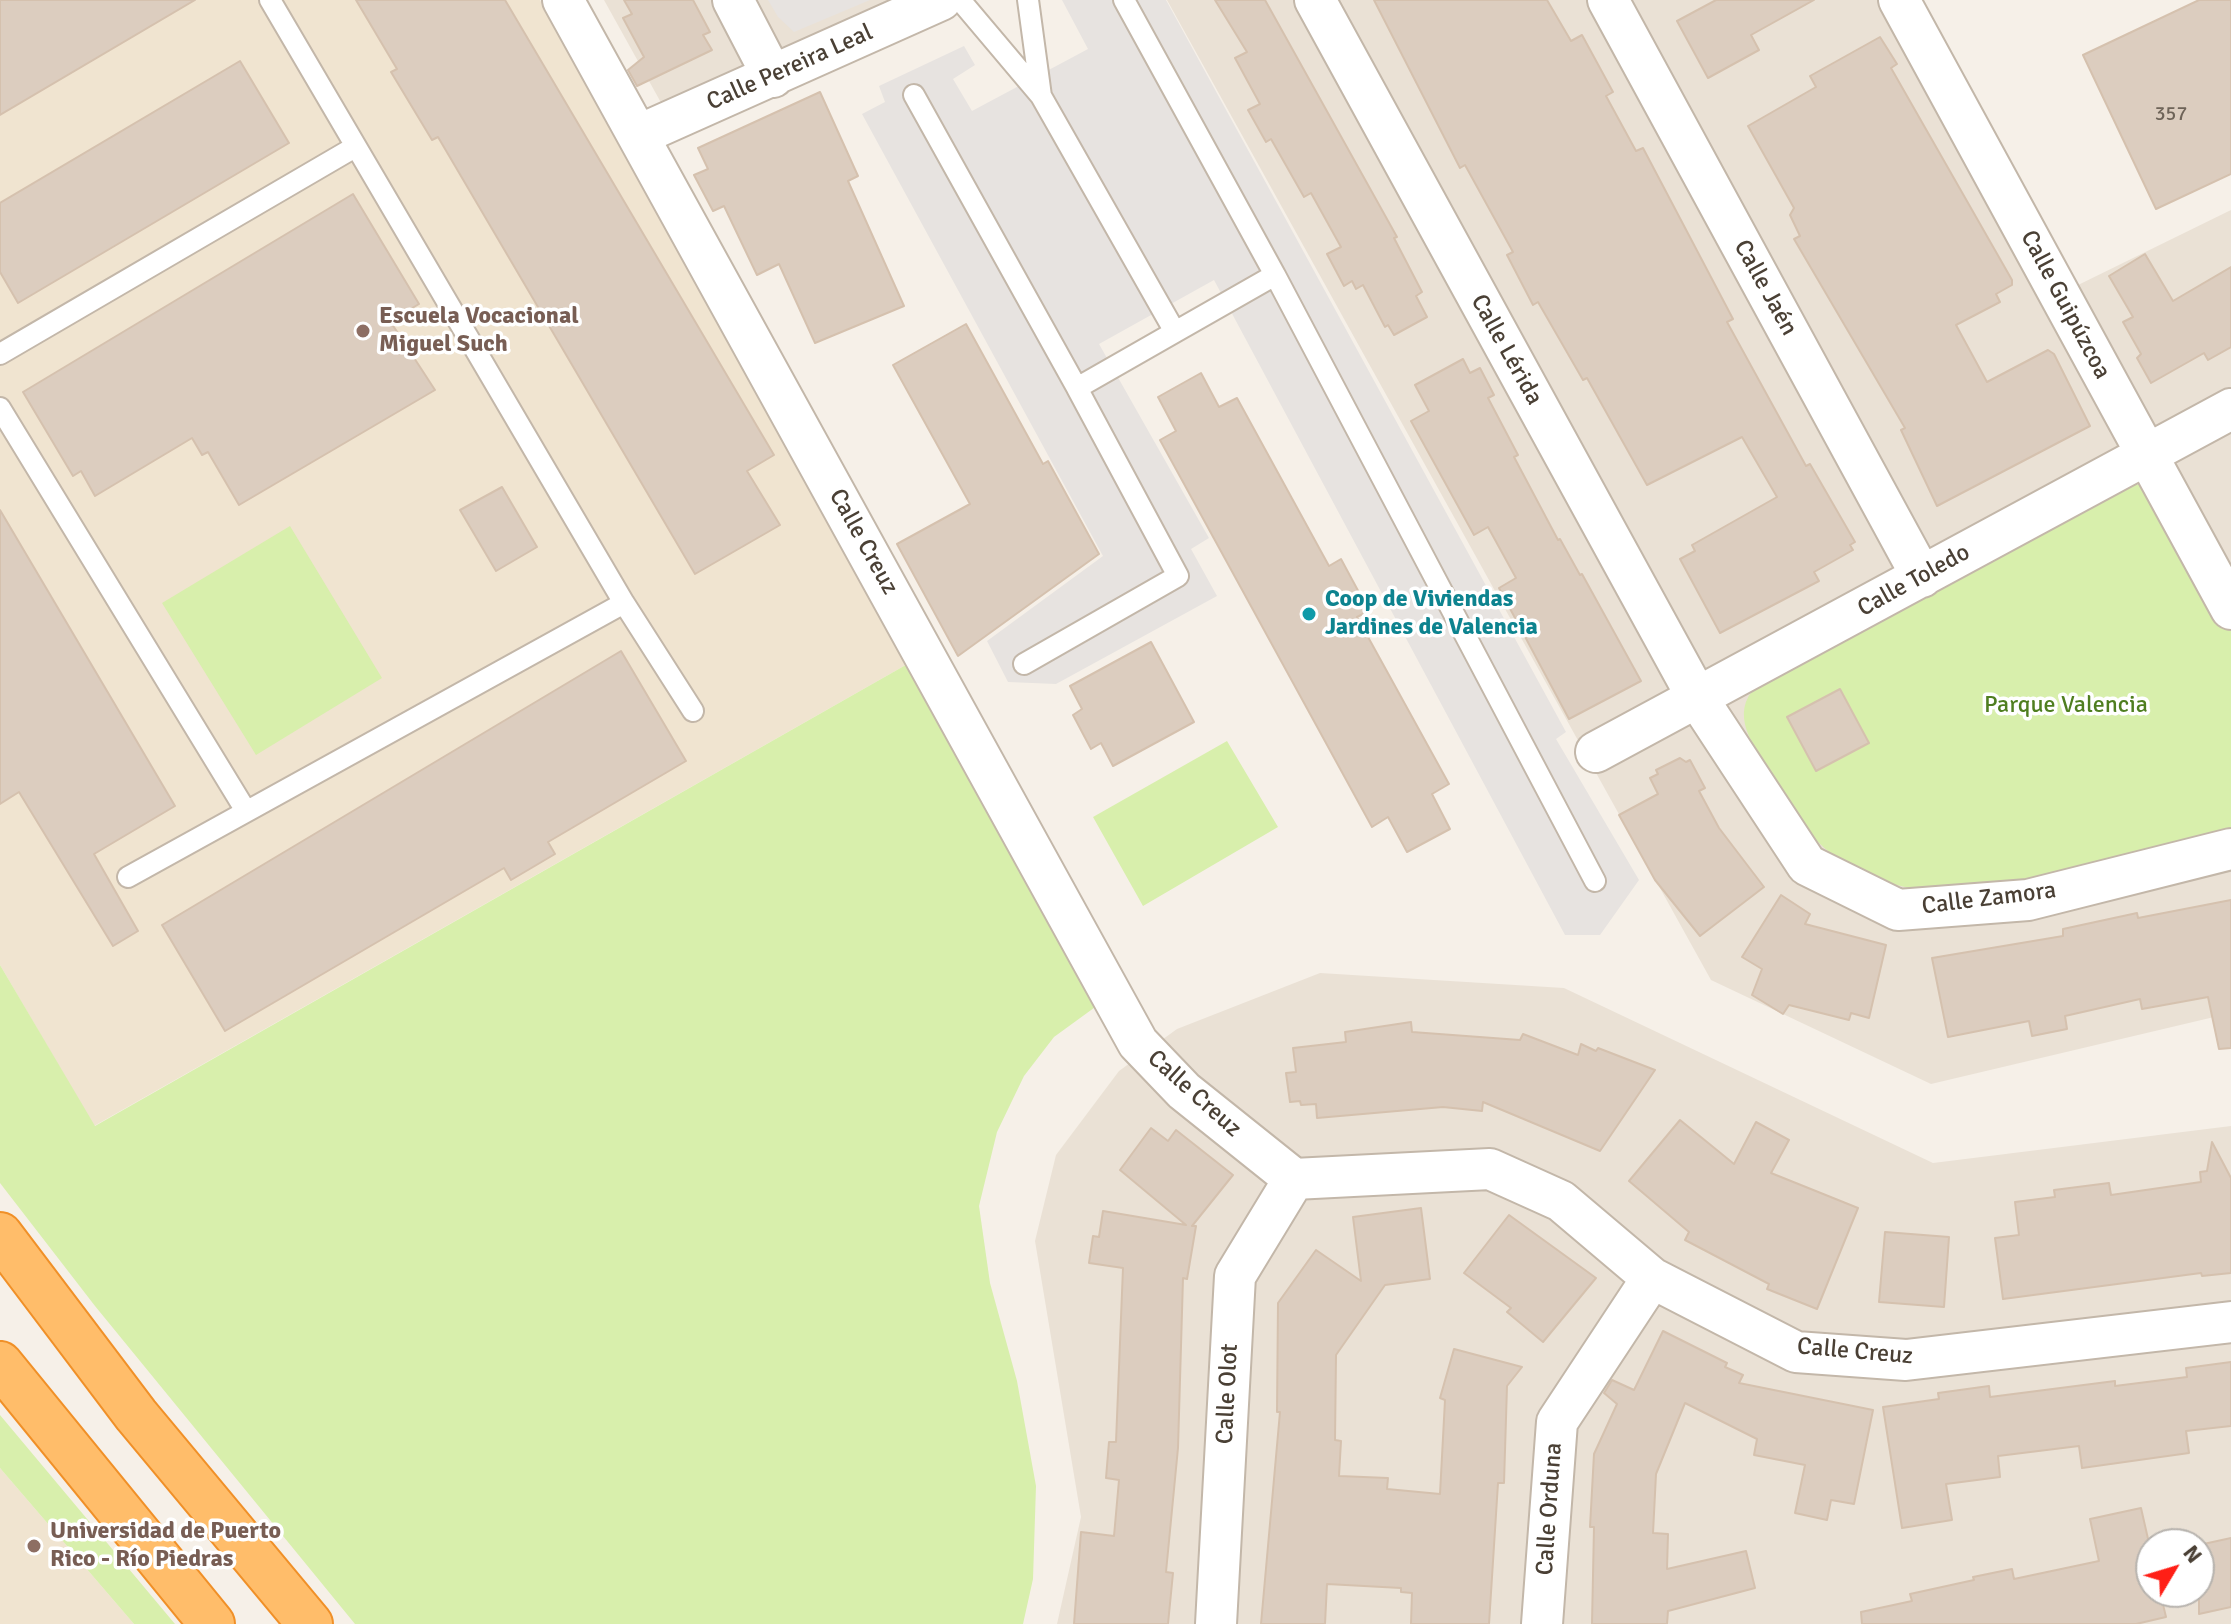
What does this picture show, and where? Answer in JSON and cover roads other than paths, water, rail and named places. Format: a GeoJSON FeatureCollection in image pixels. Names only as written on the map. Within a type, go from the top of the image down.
{"type":"FeatureCollection","features":[{"type":"Feature","properties":{"kind":"highway"},"geometry":{"type":"LineString","coordinates":[[0,1235],[136,1415],[310,1624]]}},
{"type":"Feature","properties":{"kind":"highway"},"geometry":{"type":"LineString","coordinates":[[0,1364],[212,1624]]}},
{"type":"Feature","properties":{"kind":"street","name":"Calle Creuz"},"geometry":{"type":"LineString","coordinates":[[563,0],[1138,1043],[1184,1091],[1294,1179],[1490,1169],[1561,1201],[1652,1278],[1796,1352],[1906,1360],[2231,1322]]}},
{"type":"Feature","properties":{"kind":"street"},"geometry":{"type":"LineString","coordinates":[[733,0],[773,77]]}},
{"type":"Feature","properties":{"kind":"street","name":"Calle Pereira Leal"},"geometry":{"type":"LineString","coordinates":[[639,135],[941,0]]}},
{"type":"Feature","properties":{"kind":"street","name":"Calle Lérida"},"geometry":{"type":"LineString","coordinates":[[1315,0],[1698,699]]}},
{"type":"Feature","properties":{"kind":"street","name":"Calle Jaén"},"geometry":{"type":"LineString","coordinates":[[1608,0],[1922,577]]}},
{"type":"Feature","properties":{"kind":"street","name":"Calle Guipúzcoa"},"geometry":{"type":"LineString","coordinates":[[1899,0],[2231,609]]}},
{"type":"Feature","properties":{"kind":"street","name":"Calle Toledo"},"geometry":{"type":"LineString","coordinates":[[1596,752],[2231,409]]}},
{"type":"Feature","properties":{"kind":"street","name":"Calle Zamora"},"geometry":{"type":"LineString","coordinates":[[1698,699],[1807,865],[1898,910],[2028,900],[2231,849]]}},
{"type":"Feature","properties":{"kind":"street","name":"Calle Olot"},"geometry":{"type":"LineString","coordinates":[[1216,1624],[1235,1276],[1294,1179]]}},
{"type":"Feature","properties":{"kind":"street","name":"Calle Orduna"},"geometry":{"type":"LineString","coordinates":[[1542,1624],[1557,1422],[1652,1278]]}},
{"type":"Feature","properties":{"kind":"lane"},"geometry":{"type":"LineString","coordinates":[[270,0],[624,603],[693,711]]}},
{"type":"Feature","properties":{"kind":"lane"},"geometry":{"type":"LineString","coordinates":[[960,0],[1041,96],[1175,332]]}},
{"type":"Feature","properties":{"kind":"lane"},"geometry":{"type":"LineString","coordinates":[[1028,0],[1041,96]]}},
{"type":"Feature","properties":{"kind":"lane"},"geometry":{"type":"LineString","coordinates":[[1124,0],[1275,275],[1595,881]]}},
{"type":"Feature","properties":{"kind":"lane"},"geometry":{"type":"LineString","coordinates":[[914,95],[1178,576],[1024,664]]}},
{"type":"Feature","properties":{"kind":"lane"},"geometry":{"type":"LineString","coordinates":[[0,354],[355,147]]}},
{"type":"Feature","properties":{"kind":"lane"},"geometry":{"type":"LineString","coordinates":[[1077,388],[1275,275]]}},
{"type":"Feature","properties":{"kind":"lane"},"geometry":{"type":"LineString","coordinates":[[0,408],[246,811]]}},
{"type":"Feature","properties":{"kind":"lane"},"geometry":{"type":"LineString","coordinates":[[128,877],[624,603]]}},
{"type":"Feature","properties":{"kind":"place","name":"Escuela Vocacional Miguel Such"},"geometry":{"type":"Point","coordinates":[363,331]}},
{"type":"Feature","properties":{"kind":"place","name":"Coop de Viviendas Jardines de Valencia"},"geometry":{"type":"Point","coordinates":[1309,614]}},
{"type":"Feature","properties":{"kind":"place","name":"Universidad de Puerto Rico - Río Piedras"},"geometry":{"type":"Point","coordinates":[34,1546]}},
{"type":"Feature","properties":{"kind":"park label","name":"Parque Valencia"},"geometry":{"type":"Point","coordinates":[2066,706]}}]}
